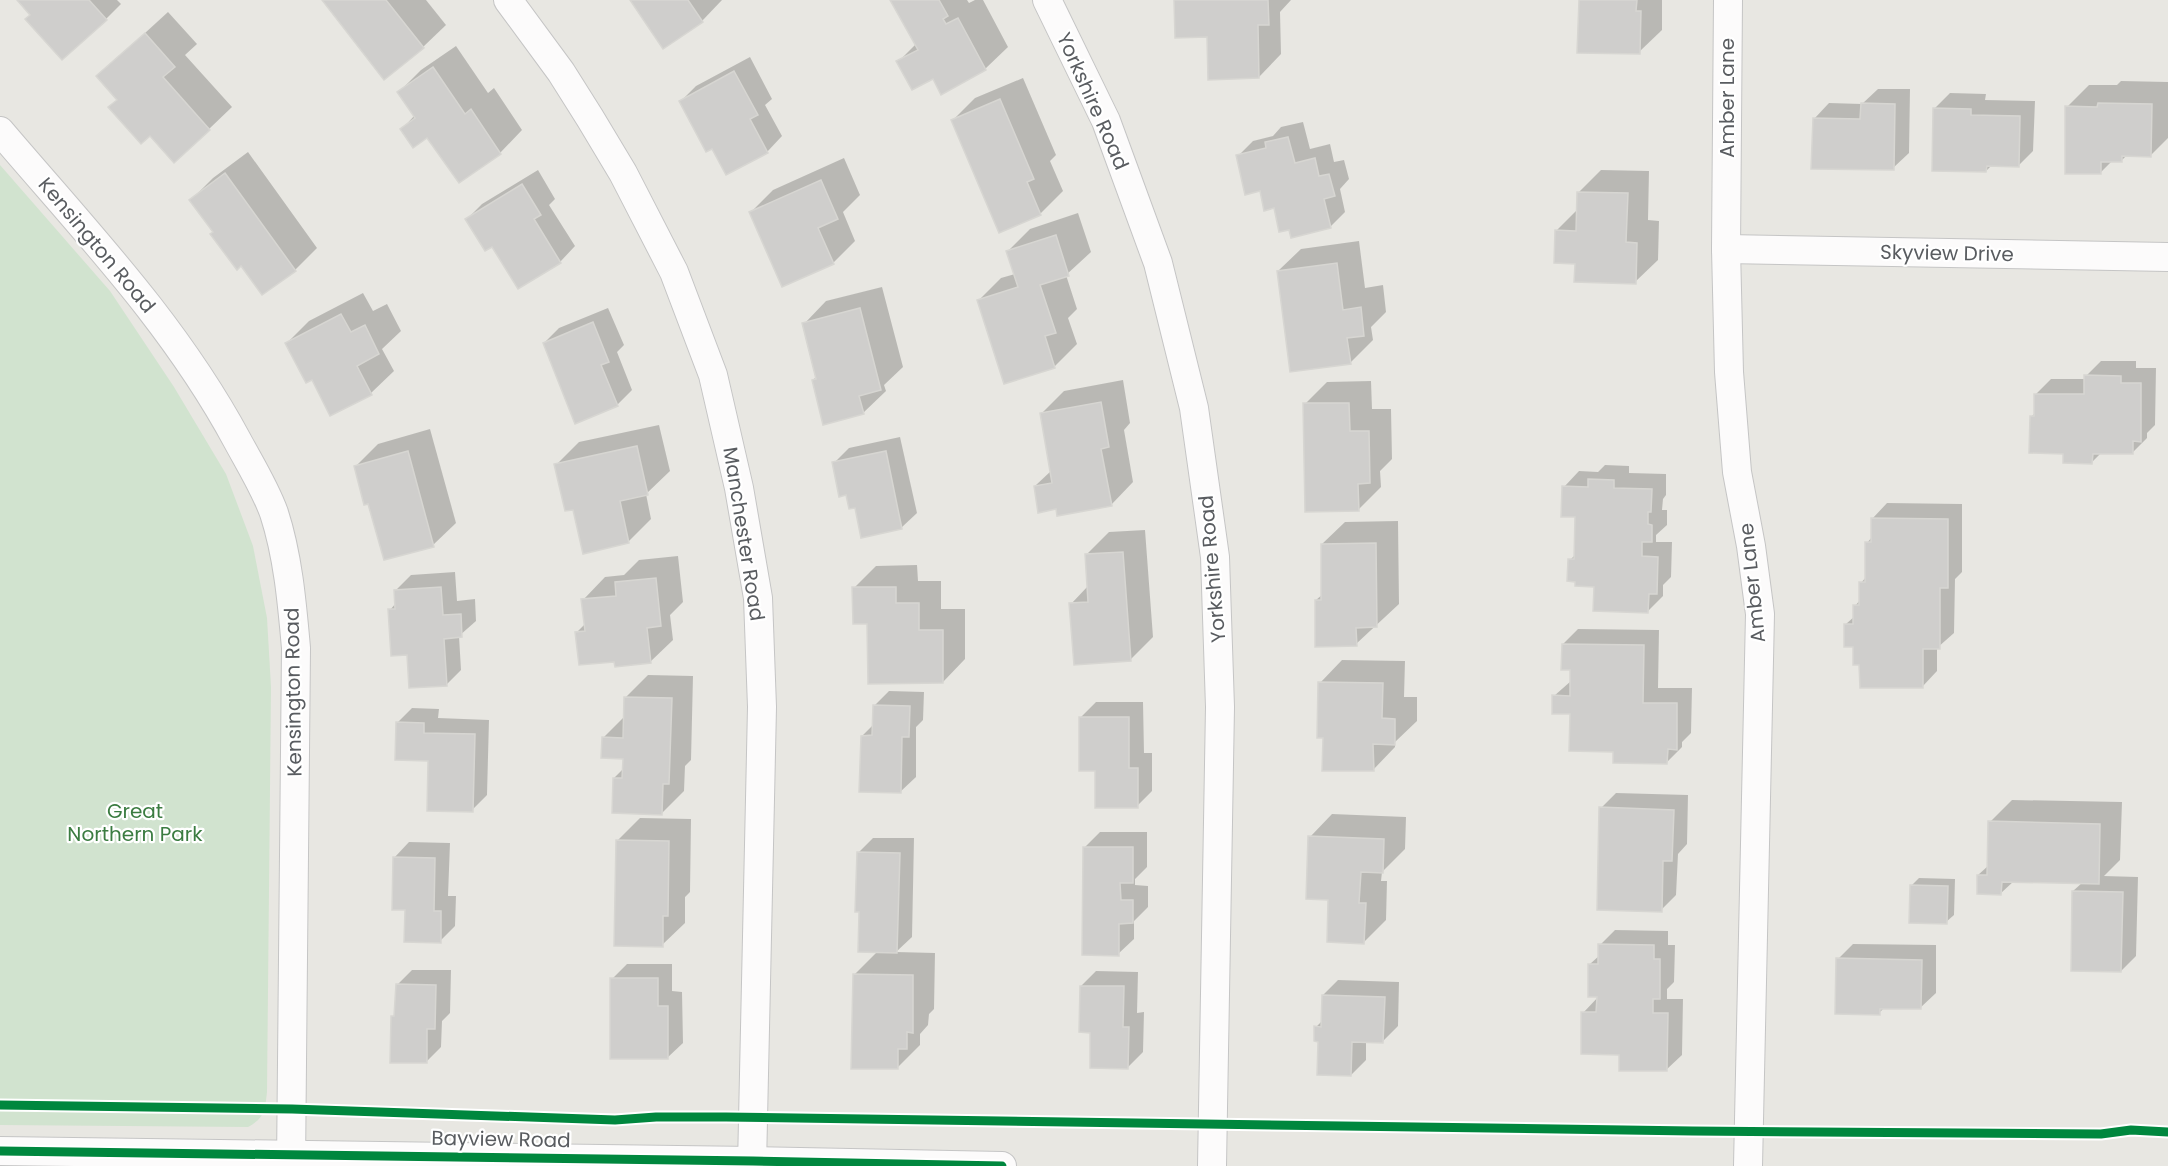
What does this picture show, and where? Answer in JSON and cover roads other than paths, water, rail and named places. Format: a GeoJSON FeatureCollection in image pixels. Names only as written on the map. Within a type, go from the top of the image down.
{"type":"FeatureCollection","features":[{"type":"Feature","properties":{"kind":"street","name":"Manchester Road"},"geometry":{"type":"LineString","coordinates":[[508,0],[561,72],[623,172],[674,272],[713,375],[740,488],[758,598],[762,707],[752,1163]]}},
{"type":"Feature","properties":{"kind":"street","name":"Yorkshire Road"},"geometry":{"type":"LineString","coordinates":[[1047,0],[1106,121],[1158,263],[1194,408],[1215,557],[1220,707],[1212,1166]]}},
{"type":"Feature","properties":{"kind":"street","name":"Amber Lane"},"geometry":{"type":"LineString","coordinates":[[1728,0],[1726,249],[1729,372],[1737,472],[1751,546],[1760,614],[1748,1166]]}},
{"type":"Feature","properties":{"kind":"street","name":"Kensington Road"},"geometry":{"type":"LineString","coordinates":[[0,131],[104,249],[194,367],[228,422],[274,513],[291,596],[296,648],[291,1160]]}},
{"type":"Feature","properties":{"kind":"street","name":"Skyview Drive"},"geometry":{"type":"LineString","coordinates":[[1726,249],[2168,257]]}},
{"type":"Feature","properties":{"kind":"street","name":"Bayview Road"},"geometry":{"type":"LineString","coordinates":[[0,1151],[291,1160],[1002,1166]]}},
{"type":"Feature","properties":{"kind":"park label","name":"Great Northern Park"},"geometry":{"type":"Point","coordinates":[135,822]}}]}
